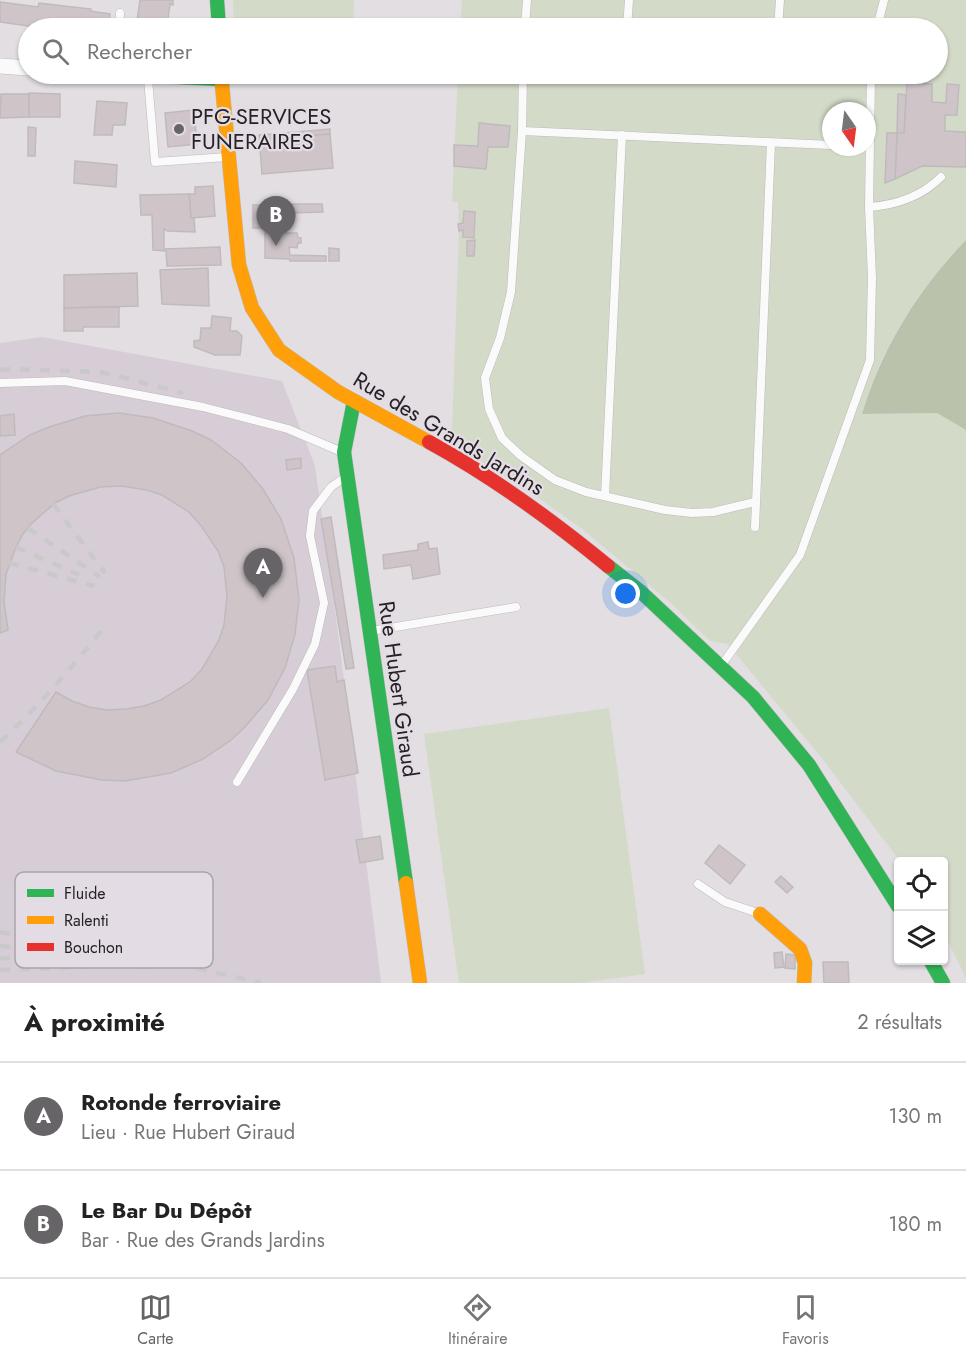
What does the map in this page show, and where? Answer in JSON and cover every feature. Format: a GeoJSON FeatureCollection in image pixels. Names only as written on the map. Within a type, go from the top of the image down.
{"type":"FeatureCollection","features":[{"type":"Feature","properties":{"kind":"main road"},"geometry":{"type":"LineString","coordinates":[[217,0],[218,18]]}},
{"type":"Feature","properties":{"kind":"main road","name":"Rue des Grands Jardins"},"geometry":{"type":"LineString","coordinates":[[223,84],[239,265],[252,308],[279,350],[338,392],[454,456],[552,520],[641,592],[753,697],[809,765],[894,900]]}},
{"type":"Feature","properties":{"kind":"main road","name":"Rue Hubert Giraud"},"geometry":{"type":"LineString","coordinates":[[354,401],[344,452],[420,983]]}},
{"type":"Feature","properties":{"kind":"main road"},"geometry":{"type":"LineString","coordinates":[[760,914],[800,949],[805,963],[804,983]]}},
{"type":"Feature","properties":{"kind":"main road"},"geometry":{"type":"LineString","coordinates":[[933,965],[943,983]]}},
{"type":"Feature","properties":{"kind":"street"},"geometry":{"type":"LineString","coordinates":[[0,66],[18,67]]}},
{"type":"Feature","properties":{"kind":"lane"},"geometry":{"type":"LineString","coordinates":[[526,18],[527,0]]}},
{"type":"Feature","properties":{"kind":"lane"},"geometry":{"type":"LineString","coordinates":[[628,18],[629,0]]}},
{"type":"Feature","properties":{"kind":"lane"},"geometry":{"type":"LineString","coordinates":[[779,18],[780,0]]}},
{"type":"Feature","properties":{"kind":"lane"},"geometry":{"type":"LineString","coordinates":[[880,18],[884,0]]}},
{"type":"Feature","properties":{"kind":"lane"},"geometry":{"type":"LineString","coordinates":[[120,13],[120,18]]}},
{"type":"Feature","properties":{"kind":"lane"},"geometry":{"type":"LineString","coordinates":[[149,84],[155,162],[228,157]]}},
{"type":"Feature","properties":{"kind":"lane"},"geometry":{"type":"LineString","coordinates":[[523,84],[522,131],[511,292],[500,338],[485,378],[489,409],[502,438],[521,456],[555,480],[586,492],[665,510],[692,513],[724,510],[755,502]]}},
{"type":"Feature","properties":{"kind":"lane"},"geometry":{"type":"LineString","coordinates":[[870,102],[871,84]]}},
{"type":"Feature","properties":{"kind":"lane"},"geometry":{"type":"LineString","coordinates":[[522,131],[822,145]]}},
{"type":"Feature","properties":{"kind":"lane"},"geometry":{"type":"LineString","coordinates":[[605,496],[622,135]]}},
{"type":"Feature","properties":{"kind":"lane"},"geometry":{"type":"LineString","coordinates":[[755,527],[771,143]]}},
{"type":"Feature","properties":{"kind":"lane"},"geometry":{"type":"LineString","coordinates":[[720,667],[800,555],[870,360],[872,278],[868,156]]}},
{"type":"Feature","properties":{"kind":"lane"},"geometry":{"type":"LineString","coordinates":[[869,207],[890,206],[912,197],[933,185],[941,177]]}},
{"type":"Feature","properties":{"kind":"lane"},"geometry":{"type":"LineString","coordinates":[[0,383],[65,381],[203,407],[288,429],[344,452]]}},
{"type":"Feature","properties":{"kind":"lane"},"geometry":{"type":"LineString","coordinates":[[237,782],[293,689],[315,644],[324,603],[310,536],[313,512],[331,487],[348,475]]}},
{"type":"Feature","properties":{"kind":"lane"},"geometry":{"type":"LineString","coordinates":[[370,632],[516,607]]}},
{"type":"Feature","properties":{"kind":"lane"},"geometry":{"type":"LineString","coordinates":[[698,884],[725,902],[760,914]]}},
{"type":"Feature","properties":{"kind":"shaded area"},"geometry":{"type":"Polygon","coordinates":[[[42,337],[282,381],[315,466],[381,983],[0,983],[0,343],[42,337]]]}},
{"type":"Feature","properties":{"kind":"green space"},"geometry":{"type":"Polygon","coordinates":[[[233,0],[354,0],[353,18],[234,18],[233,0]]]}},
{"type":"Feature","properties":{"kind":"green space"},"geometry":{"type":"Polygon","coordinates":[[[462,0],[966,0],[966,240],[932,279],[903,320],[880,365],[862,414],[937,413],[966,430],[966,978],[948,941],[948,857],[897,857],[824,761],[728,644],[710,641],[672,604],[581,528],[447,439],[452,430],[458,202],[452,202],[458,84],[948,84],[948,18],[461,18],[462,0]]]}},
{"type":"Feature","properties":{"kind":"green space"},"geometry":{"type":"Polygon","coordinates":[[[966,240],[966,430],[937,413],[862,414],[880,365],[903,321],[932,279],[966,240]]]}},
{"type":"Feature","properties":{"kind":"green space"},"geometry":{"type":"Polygon","coordinates":[[[609,708],[645,974],[581,983],[459,983],[424,734],[609,708]]]}},
{"type":"Feature","properties":{"kind":"building"},"geometry":{"type":"Polygon","coordinates":[[[140,0],[173,0],[173,5],[170,4],[168,18],[137,18],[140,0]]]}},
{"type":"Feature","properties":{"kind":"building"},"geometry":{"type":"Polygon","coordinates":[[[0,2],[38,7],[39,3],[91,9],[90,11],[110,14],[109,18],[18,18],[18,24],[0,22],[0,2]]]}},
{"type":"Feature","properties":{"kind":"building"},"geometry":{"type":"Polygon","coordinates":[[[907,84],[932,84],[932,102],[946,103],[947,84],[959,85],[957,115],[945,115],[945,131],[966,132],[966,167],[922,166],[895,179],[897,133],[904,133],[907,84]]]}},
{"type":"Feature","properties":{"kind":"building"},"geometry":{"type":"Polygon","coordinates":[[[29,93],[60,94],[60,117],[29,117],[29,93]]]}},
{"type":"Feature","properties":{"kind":"building"},"geometry":{"type":"Polygon","coordinates":[[[1,94],[29,94],[29,117],[0,118],[1,94]]]}},
{"type":"Feature","properties":{"kind":"building"},"geometry":{"type":"Polygon","coordinates":[[[898,94],[906,95],[904,133],[897,133],[898,94]]]}},
{"type":"Feature","properties":{"kind":"building"},"geometry":{"type":"Polygon","coordinates":[[[97,101],[127,103],[125,125],[113,125],[112,135],[94,135],[97,101]]]}},
{"type":"Feature","properties":{"kind":"building"},"geometry":{"type":"Polygon","coordinates":[[[194,110],[197,144],[168,147],[165,113],[194,110]]]}},
{"type":"Feature","properties":{"kind":"building"},"geometry":{"type":"Polygon","coordinates":[[[479,123],[510,126],[508,147],[488,147],[486,169],[454,166],[454,145],[478,146],[479,123]]]}},
{"type":"Feature","properties":{"kind":"building"},"geometry":{"type":"Polygon","coordinates":[[[28,127],[36,128],[35,156],[28,156],[28,127]]]}},
{"type":"Feature","properties":{"kind":"building"},"geometry":{"type":"Polygon","coordinates":[[[330,129],[330,134],[274,139],[273,134],[330,129]]]}},
{"type":"Feature","properties":{"kind":"building"},"geometry":{"type":"Polygon","coordinates":[[[887,133],[897,133],[895,179],[885,183],[887,133]]]}},
{"type":"Feature","properties":{"kind":"building"},"geometry":{"type":"Polygon","coordinates":[[[273,134],[274,139],[330,134],[333,168],[262,174],[259,135],[273,134]]]}},
{"type":"Feature","properties":{"kind":"building"},"geometry":{"type":"Polygon","coordinates":[[[75,161],[117,165],[116,187],[74,183],[75,161]]]}},
{"type":"Feature","properties":{"kind":"building"},"geometry":{"type":"Polygon","coordinates":[[[213,186],[215,216],[191,218],[189,194],[195,194],[195,187],[213,186]]]}},
{"type":"Feature","properties":{"kind":"building"},"geometry":{"type":"Polygon","coordinates":[[[189,194],[195,232],[164,229],[164,249],[220,247],[221,265],[167,266],[166,251],[153,250],[152,215],[141,215],[140,195],[189,194]]]}},
{"type":"Feature","properties":{"kind":"building"},"geometry":{"type":"Polygon","coordinates":[[[288,204],[322,204],[323,212],[288,213],[288,204]]]}},
{"type":"Feature","properties":{"kind":"building"},"geometry":{"type":"Polygon","coordinates":[[[253,205],[278,205],[278,228],[253,228],[253,205]]]}},
{"type":"Feature","properties":{"kind":"building"},"geometry":{"type":"Polygon","coordinates":[[[464,211],[475,212],[474,238],[463,237],[463,230],[459,231],[458,224],[463,223],[464,211]]]}},
{"type":"Feature","properties":{"kind":"building"},"geometry":{"type":"Polygon","coordinates":[[[265,233],[297,233],[298,238],[301,238],[301,243],[298,243],[297,248],[289,247],[290,255],[326,256],[326,261],[265,258],[265,233]]]}},
{"type":"Feature","properties":{"kind":"building"},"geometry":{"type":"Polygon","coordinates":[[[475,240],[474,256],[467,256],[467,241],[475,240]]]}},
{"type":"Feature","properties":{"kind":"building"},"geometry":{"type":"Polygon","coordinates":[[[329,248],[339,249],[339,261],[329,261],[329,248]]]}},
{"type":"Feature","properties":{"kind":"building"},"geometry":{"type":"Polygon","coordinates":[[[208,268],[209,306],[162,304],[160,270],[208,268]]]}},
{"type":"Feature","properties":{"kind":"building"},"geometry":{"type":"Polygon","coordinates":[[[137,273],[138,306],[64,308],[64,275],[137,273]]]}},
{"type":"Feature","properties":{"kind":"building"},"geometry":{"type":"Polygon","coordinates":[[[119,307],[119,327],[83,327],[83,331],[64,331],[64,308],[119,307]]]}},
{"type":"Feature","properties":{"kind":"building"},"geometry":{"type":"Polygon","coordinates":[[[212,316],[231,318],[230,331],[237,331],[242,336],[240,355],[215,355],[194,347],[194,341],[200,340],[201,328],[211,328],[212,316]]]}},
{"type":"Feature","properties":{"kind":"building"},"geometry":{"type":"Polygon","coordinates":[[[119,413],[153,418],[192,431],[211,440],[241,463],[263,489],[281,519],[294,558],[299,600],[295,634],[285,668],[268,700],[244,728],[203,759],[171,773],[125,781],[102,780],[56,771],[16,752],[56,692],[89,707],[107,710],[126,709],[161,700],[190,682],[202,669],[219,640],[224,625],[227,596],[224,567],[218,551],[202,527],[189,512],[162,495],[147,490],[122,486],[100,487],[69,496],[55,503],[32,523],[16,547],[6,574],[4,602],[8,630],[0,633],[0,455],[30,435],[49,427],[85,416],[119,413]]]}},
{"type":"Feature","properties":{"kind":"building"},"geometry":{"type":"Polygon","coordinates":[[[14,414],[15,435],[0,436],[0,416],[14,414]]]}},
{"type":"Feature","properties":{"kind":"building"},"geometry":{"type":"Polygon","coordinates":[[[301,458],[301,468],[287,470],[286,460],[301,458]]]}},
{"type":"Feature","properties":{"kind":"building"},"geometry":{"type":"Polygon","coordinates":[[[331,517],[354,668],[346,669],[321,519],[331,517]]]}},
{"type":"Feature","properties":{"kind":"building"},"geometry":{"type":"Polygon","coordinates":[[[428,542],[429,549],[437,548],[440,574],[413,579],[411,565],[384,569],[383,555],[418,550],[418,544],[428,542]]]}},
{"type":"Feature","properties":{"kind":"building"},"geometry":{"type":"Polygon","coordinates":[[[335,666],[337,682],[344,680],[358,773],[325,780],[307,670],[335,666]]]}},
{"type":"Feature","properties":{"kind":"building"},"geometry":{"type":"Polygon","coordinates":[[[380,836],[383,859],[360,863],[356,840],[380,836]]]}},
{"type":"Feature","properties":{"kind":"building"},"geometry":{"type":"Polygon","coordinates":[[[719,845],[745,865],[730,884],[705,863],[719,845]]]}},
{"type":"Feature","properties":{"kind":"building"},"geometry":{"type":"Polygon","coordinates":[[[781,876],[793,887],[787,893],[775,882],[781,876]]]}},
{"type":"Feature","properties":{"kind":"building"},"geometry":{"type":"Polygon","coordinates":[[[782,952],[784,967],[775,968],[774,953],[782,952]]]}},
{"type":"Feature","properties":{"kind":"building"},"geometry":{"type":"Polygon","coordinates":[[[786,954],[795,955],[795,969],[785,968],[786,954]]]}},
{"type":"Feature","properties":{"kind":"building"},"geometry":{"type":"Polygon","coordinates":[[[823,962],[848,962],[849,983],[824,983],[823,962]]]}},
{"type":"Feature","properties":{"kind":"railway"},"geometry":{"type":"LineString","coordinates":[[0,370],[101,372],[183,393]]}},
{"type":"Feature","properties":{"kind":"railway"},"geometry":{"type":"LineString","coordinates":[[53,504],[105,573]]}},
{"type":"Feature","properties":{"kind":"railway"},"geometry":{"type":"LineString","coordinates":[[28,528],[100,577]]}},
{"type":"Feature","properties":{"kind":"railway"},"geometry":{"type":"LineString","coordinates":[[16,547],[79,575]]}},
{"type":"Feature","properties":{"kind":"railway"},"geometry":{"type":"LineString","coordinates":[[9,563],[94,586]]}},
{"type":"Feature","properties":{"kind":"railway"},"geometry":{"type":"LineString","coordinates":[[0,742],[55,685],[106,625]]}},
{"type":"Feature","properties":{"kind":"railway"},"geometry":{"type":"LineString","coordinates":[[0,932],[15,935]]}},
{"type":"Feature","properties":{"kind":"railway"},"geometry":{"type":"LineString","coordinates":[[0,946],[15,948]]}},
{"type":"Feature","properties":{"kind":"railway"},"geometry":{"type":"LineString","coordinates":[[0,958],[15,958]]}},
{"type":"Feature","properties":{"kind":"railway"},"geometry":{"type":"LineString","coordinates":[[0,970],[58,968]]}},
{"type":"Feature","properties":{"kind":"railway"},"geometry":{"type":"LineString","coordinates":[[196,968],[261,983]]}},
{"type":"Feature","properties":{"kind":"traffic: fast"},"geometry":{"type":"LineString","coordinates":[[217,0],[218,18]]}},
{"type":"Feature","properties":{"kind":"traffic: fast"},"geometry":{"type":"LineString","coordinates":[[354,401],[344,452],[406,883]]}},
{"type":"Feature","properties":{"kind":"traffic: fast"},"geometry":{"type":"LineString","coordinates":[[608,566],[641,592],[753,697],[809,765],[894,900]]}},
{"type":"Feature","properties":{"kind":"traffic: fast"},"geometry":{"type":"LineString","coordinates":[[933,965],[943,983]]}},
{"type":"Feature","properties":{"kind":"traffic: slow"},"geometry":{"type":"LineString","coordinates":[[222,84],[239,265],[252,308],[279,350],[338,392],[429,442]]}},
{"type":"Feature","properties":{"kind":"traffic: slow"},"geometry":{"type":"LineString","coordinates":[[406,883],[420,983]]}},
{"type":"Feature","properties":{"kind":"traffic: slow"},"geometry":{"type":"LineString","coordinates":[[760,914],[800,949],[805,963],[804,983]]}},
{"type":"Feature","properties":{"kind":"traffic: jam"},"geometry":{"type":"LineString","coordinates":[[429,442],[522,500],[608,566]]}},
{"type":"Feature","properties":{"kind":"place","name":"PFG-SERVICES FUNERAIRES"},"geometry":{"type":"Point","coordinates":[179,129]}},
{"type":"Feature","properties":{"kind":"place","name":"Le Bar Du Dépôt"},"geometry":{"type":"Point","coordinates":[276,246]}},
{"type":"Feature","properties":{"kind":"place","name":"Rotonde ferroviaire"},"geometry":{"type":"Point","coordinates":[263,598]}}]}
